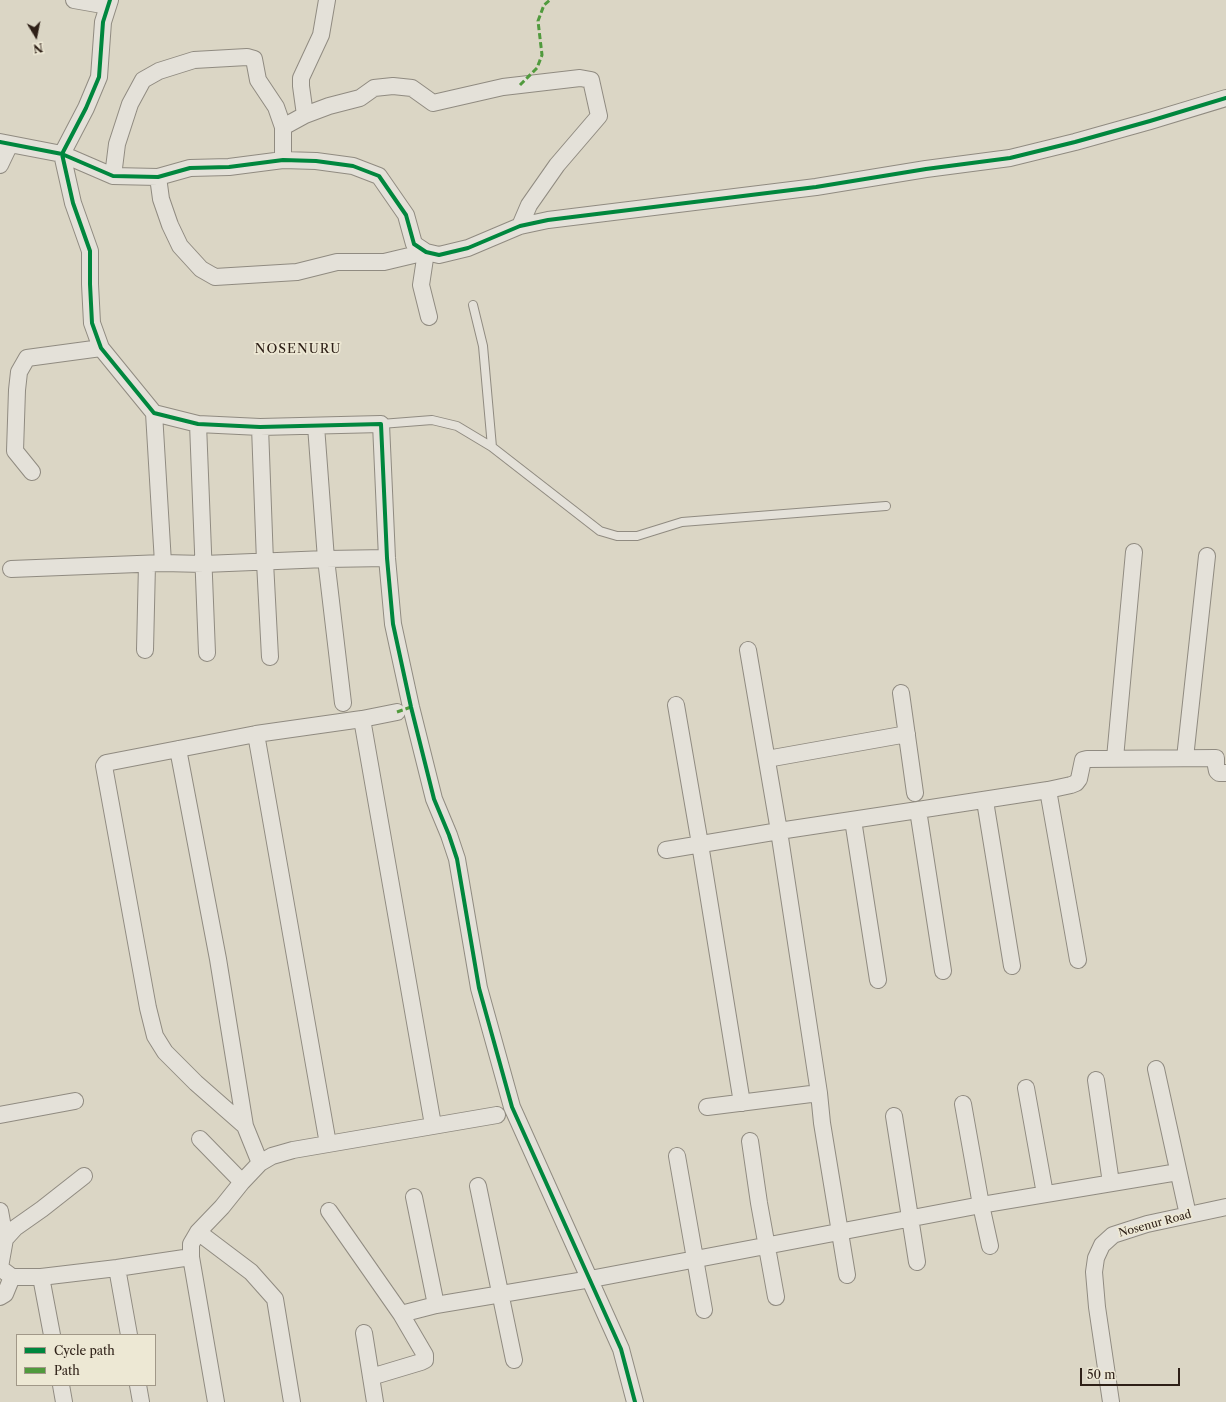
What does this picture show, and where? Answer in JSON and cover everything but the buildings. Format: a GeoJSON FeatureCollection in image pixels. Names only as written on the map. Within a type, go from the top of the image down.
{"type":"FeatureCollection","features":[{"type":"Feature","properties":{"kind":"street"},"geometry":{"type":"LineString","coordinates":[[74,0],[109,3],[103,22],[99,77],[86,108],[62,154],[73,202],[90,251],[92,323],[101,348],[154,413],[163,563]]}},
{"type":"Feature","properties":{"kind":"street"},"geometry":{"type":"LineString","coordinates":[[305,115],[301,78],[321,35],[327,0]]}},
{"type":"Feature","properties":{"kind":"street"},"geometry":{"type":"LineString","coordinates":[[113,176],[117,144],[130,104],[143,80],[159,71],[194,60],[247,57],[254,59],[258,80],[276,107],[283,127],[283,160]]}},
{"type":"Feature","properties":{"kind":"street"},"geometry":{"type":"LineString","coordinates":[[283,127],[305,115],[329,106],[360,98],[374,88],[393,86],[412,88],[433,103],[503,87],[580,78],[592,80],[599,116],[557,165],[529,205],[520,226]]}},
{"type":"Feature","properties":{"kind":"street"},"geometry":{"type":"LineString","coordinates":[[0,165],[5,143],[62,154],[113,176],[158,176],[190,168],[229,167],[283,160],[316,161],[353,166],[379,176],[406,215],[414,244],[426,252],[439,256],[468,248],[520,226],[548,220],[816,187],[926,169],[1010,158],[1143,124],[1226,98]]}},
{"type":"Feature","properties":{"kind":"street"},"geometry":{"type":"LineString","coordinates":[[158,176],[161,199],[170,225],[180,246],[201,269],[215,277],[297,272],[337,262],[384,262],[426,252]]}},
{"type":"Feature","properties":{"kind":"street"},"geometry":{"type":"LineString","coordinates":[[426,252],[421,285],[429,317]]}},
{"type":"Feature","properties":{"kind":"street"},"geometry":{"type":"LineString","coordinates":[[32,472],[15,451],[19,372],[28,358],[101,348]]}},
{"type":"Feature","properties":{"kind":"street"},"geometry":{"type":"LineString","coordinates":[[154,413],[198,424],[260,427],[381,424],[387,558],[394,624],[434,799],[457,859],[479,988],[512,1107],[591,1279],[621,1349],[635,1402]]}},
{"type":"Feature","properties":{"kind":"street"},"geometry":{"type":"LineString","coordinates":[[198,424],[207,653]]}},
{"type":"Feature","properties":{"kind":"street"},"geometry":{"type":"LineString","coordinates":[[316,426],[326,559],[343,703]]}},
{"type":"Feature","properties":{"kind":"street"},"geometry":{"type":"LineString","coordinates":[[260,427],[270,657]]}},
{"type":"Feature","properties":{"kind":"street"},"geometry":{"type":"LineString","coordinates":[[1115,758],[1134,552]]}},
{"type":"Feature","properties":{"kind":"street"},"geometry":{"type":"LineString","coordinates":[[1185,758],[1206,556]]}},
{"type":"Feature","properties":{"kind":"street"},"geometry":{"type":"LineString","coordinates":[[11,569],[163,563],[204,564],[387,558]]}},
{"type":"Feature","properties":{"kind":"street"},"geometry":{"type":"LineString","coordinates":[[145,650],[147,564]]}},
{"type":"Feature","properties":{"kind":"street"},"geometry":{"type":"LineString","coordinates":[[748,650],[779,831],[819,1093],[822,1123],[847,1275]]}},
{"type":"Feature","properties":{"kind":"street"},"geometry":{"type":"LineString","coordinates":[[901,693],[915,793]]}},
{"type":"Feature","properties":{"kind":"street"},"geometry":{"type":"LineString","coordinates":[[676,705],[742,1103]]}},
{"type":"Feature","properties":{"kind":"street"},"geometry":{"type":"LineString","coordinates":[[245,1126],[196,1083],[166,1052],[155,1036],[148,1008],[104,766],[106,763],[256,734],[397,712]]}},
{"type":"Feature","properties":{"kind":"street"},"geometry":{"type":"LineString","coordinates":[[362,718],[433,1125]]}},
{"type":"Feature","properties":{"kind":"street"},"geometry":{"type":"LineString","coordinates":[[256,734],[328,1144]]}},
{"type":"Feature","properties":{"kind":"street"},"geometry":{"type":"LineString","coordinates":[[767,759],[907,734]]}},
{"type":"Feature","properties":{"kind":"street"},"geometry":{"type":"LineString","coordinates":[[178,749],[218,959],[245,1126],[260,1163]]}},
{"type":"Feature","properties":{"kind":"street"},"geometry":{"type":"LineString","coordinates":[[666,850],[779,831],[985,801],[1048,790],[1076,783],[1079,779],[1083,760],[1115,758],[1216,758],[1216,766],[1218,771],[1220,773],[1226,773]]}},
{"type":"Feature","properties":{"kind":"street"},"geometry":{"type":"LineString","coordinates":[[1048,790],[1078,960]]}},
{"type":"Feature","properties":{"kind":"street"},"geometry":{"type":"LineString","coordinates":[[985,801],[1012,966]]}},
{"type":"Feature","properties":{"kind":"street"},"geometry":{"type":"LineString","coordinates":[[918,810],[943,970]]}},
{"type":"Feature","properties":{"kind":"street"},"geometry":{"type":"LineString","coordinates":[[853,820],[878,980]]}},
{"type":"Feature","properties":{"kind":"street"},"geometry":{"type":"LineString","coordinates":[[1156,1069],[1188,1215]]}},
{"type":"Feature","properties":{"kind":"street"},"geometry":{"type":"LineString","coordinates":[[1096,1080],[1111,1183]]}},
{"type":"Feature","properties":{"kind":"street"},"geometry":{"type":"LineString","coordinates":[[1026,1088],[1045,1194]]}},
{"type":"Feature","properties":{"kind":"street"},"geometry":{"type":"LineString","coordinates":[[706,1108],[819,1093]]}},
{"type":"Feature","properties":{"kind":"street"},"geometry":{"type":"LineString","coordinates":[[0,1115],[75,1101]]}},
{"type":"Feature","properties":{"kind":"street"},"geometry":{"type":"LineString","coordinates":[[963,1104],[990,1246]]}},
{"type":"Feature","properties":{"kind":"street"},"geometry":{"type":"LineString","coordinates":[[216,1402],[191,1257],[191,1244],[198,1232],[260,1163],[272,1156],[293,1150],[497,1115]]}},
{"type":"Feature","properties":{"kind":"street"},"geometry":{"type":"LineString","coordinates":[[894,1116],[916,1262]]}},
{"type":"Feature","properties":{"kind":"street"},"geometry":{"type":"LineString","coordinates":[[200,1139],[242,1182]]}},
{"type":"Feature","properties":{"kind":"street"},"geometry":{"type":"LineString","coordinates":[[750,1141],[766,1246],[776,1297]]}},
{"type":"Feature","properties":{"kind":"street"},"geometry":{"type":"LineString","coordinates":[[677,1156],[694,1260],[704,1310]]}},
{"type":"Feature","properties":{"kind":"street"},"geometry":{"type":"LineString","coordinates":[[401,1314],[436,1306],[694,1260],[981,1205],[1178,1172]]}},
{"type":"Feature","properties":{"kind":"street"},"geometry":{"type":"LineString","coordinates":[[6,1239],[15,1228],[84,1176]]}},
{"type":"Feature","properties":{"kind":"street"},"geometry":{"type":"LineString","coordinates":[[478,1186],[514,1360]]}},
{"type":"Feature","properties":{"kind":"street"},"geometry":{"type":"LineString","coordinates":[[414,1197],[436,1306]]}},
{"type":"Feature","properties":{"kind":"street","name":"Nosenur Road"},"geometry":{"type":"LineString","coordinates":[[1111,1402],[1097,1307],[1094,1272],[1096,1258],[1102,1245],[1113,1235],[1148,1224],[1226,1207]]}},
{"type":"Feature","properties":{"kind":"street"},"geometry":{"type":"LineString","coordinates":[[0,1211],[6,1239],[4,1271],[5,1294],[0,1297]]}},
{"type":"Feature","properties":{"kind":"street"},"geometry":{"type":"LineString","coordinates":[[329,1211],[401,1314],[425,1355],[425,1360],[371,1377]]}},
{"type":"Feature","properties":{"kind":"street"},"geometry":{"type":"LineString","coordinates":[[198,1232],[250,1272],[275,1299],[292,1402]]}},
{"type":"Feature","properties":{"kind":"street"},"geometry":{"type":"LineString","coordinates":[[4,1271],[41,1277],[191,1257]]}},
{"type":"Feature","properties":{"kind":"street"},"geometry":{"type":"LineString","coordinates":[[117,1268],[129,1334]]}},
{"type":"Feature","properties":{"kind":"street"},"geometry":{"type":"LineString","coordinates":[[41,1277],[52,1334]]}},
{"type":"Feature","properties":{"kind":"street"},"geometry":{"type":"LineString","coordinates":[[364,1334],[375,1402]]}},
{"type":"Feature","properties":{"kind":"street"},"geometry":{"type":"LineString","coordinates":[[61,1386],[64,1402]]}},
{"type":"Feature","properties":{"kind":"street"},"geometry":{"type":"LineString","coordinates":[[138,1386],[141,1402]]}},
{"type":"Feature","properties":{"kind":"lane"},"geometry":{"type":"LineString","coordinates":[[473,305],[483,346],[492,447]]}},
{"type":"Feature","properties":{"kind":"lane"},"geometry":{"type":"LineString","coordinates":[[381,424],[432,420],[457,426],[492,447],[600,531],[617,536],[637,536],[682,522],[886,506]]}},
{"type":"Feature","properties":{"kind":"marked path"},"geometry":{"type":"LineString","coordinates":[[520,85],[537,68],[542,55],[538,21],[544,5],[550,0]]}},
{"type":"Feature","properties":{"kind":"marked path"},"geometry":{"type":"LineString","coordinates":[[397,712],[411,707]]}},
{"type":"Feature","properties":{"kind":"cycle path"},"geometry":{"type":"LineString","coordinates":[[110,0],[103,22],[99,77],[86,108],[62,154],[73,203],[90,251],[92,323],[101,348],[154,413],[198,424],[260,427],[381,424],[387,558],[393,624],[411,707],[434,799],[457,859],[479,988],[512,1107],[621,1349],[635,1402]]}},
{"type":"Feature","properties":{"kind":"cycle path"},"geometry":{"type":"LineString","coordinates":[[0,142],[62,154],[113,176],[158,177],[190,168],[229,167],[283,160],[316,161],[353,166],[379,176],[406,215],[414,244],[426,252],[439,255],[468,248],[520,226],[548,220],[816,187],[926,169],[1010,158],[1075,142],[1226,98]]}},
{"type":"Feature","properties":{"kind":"district","name":"NOSENURU"},"geometry":{"type":"Point","coordinates":[298,349]}}]}
